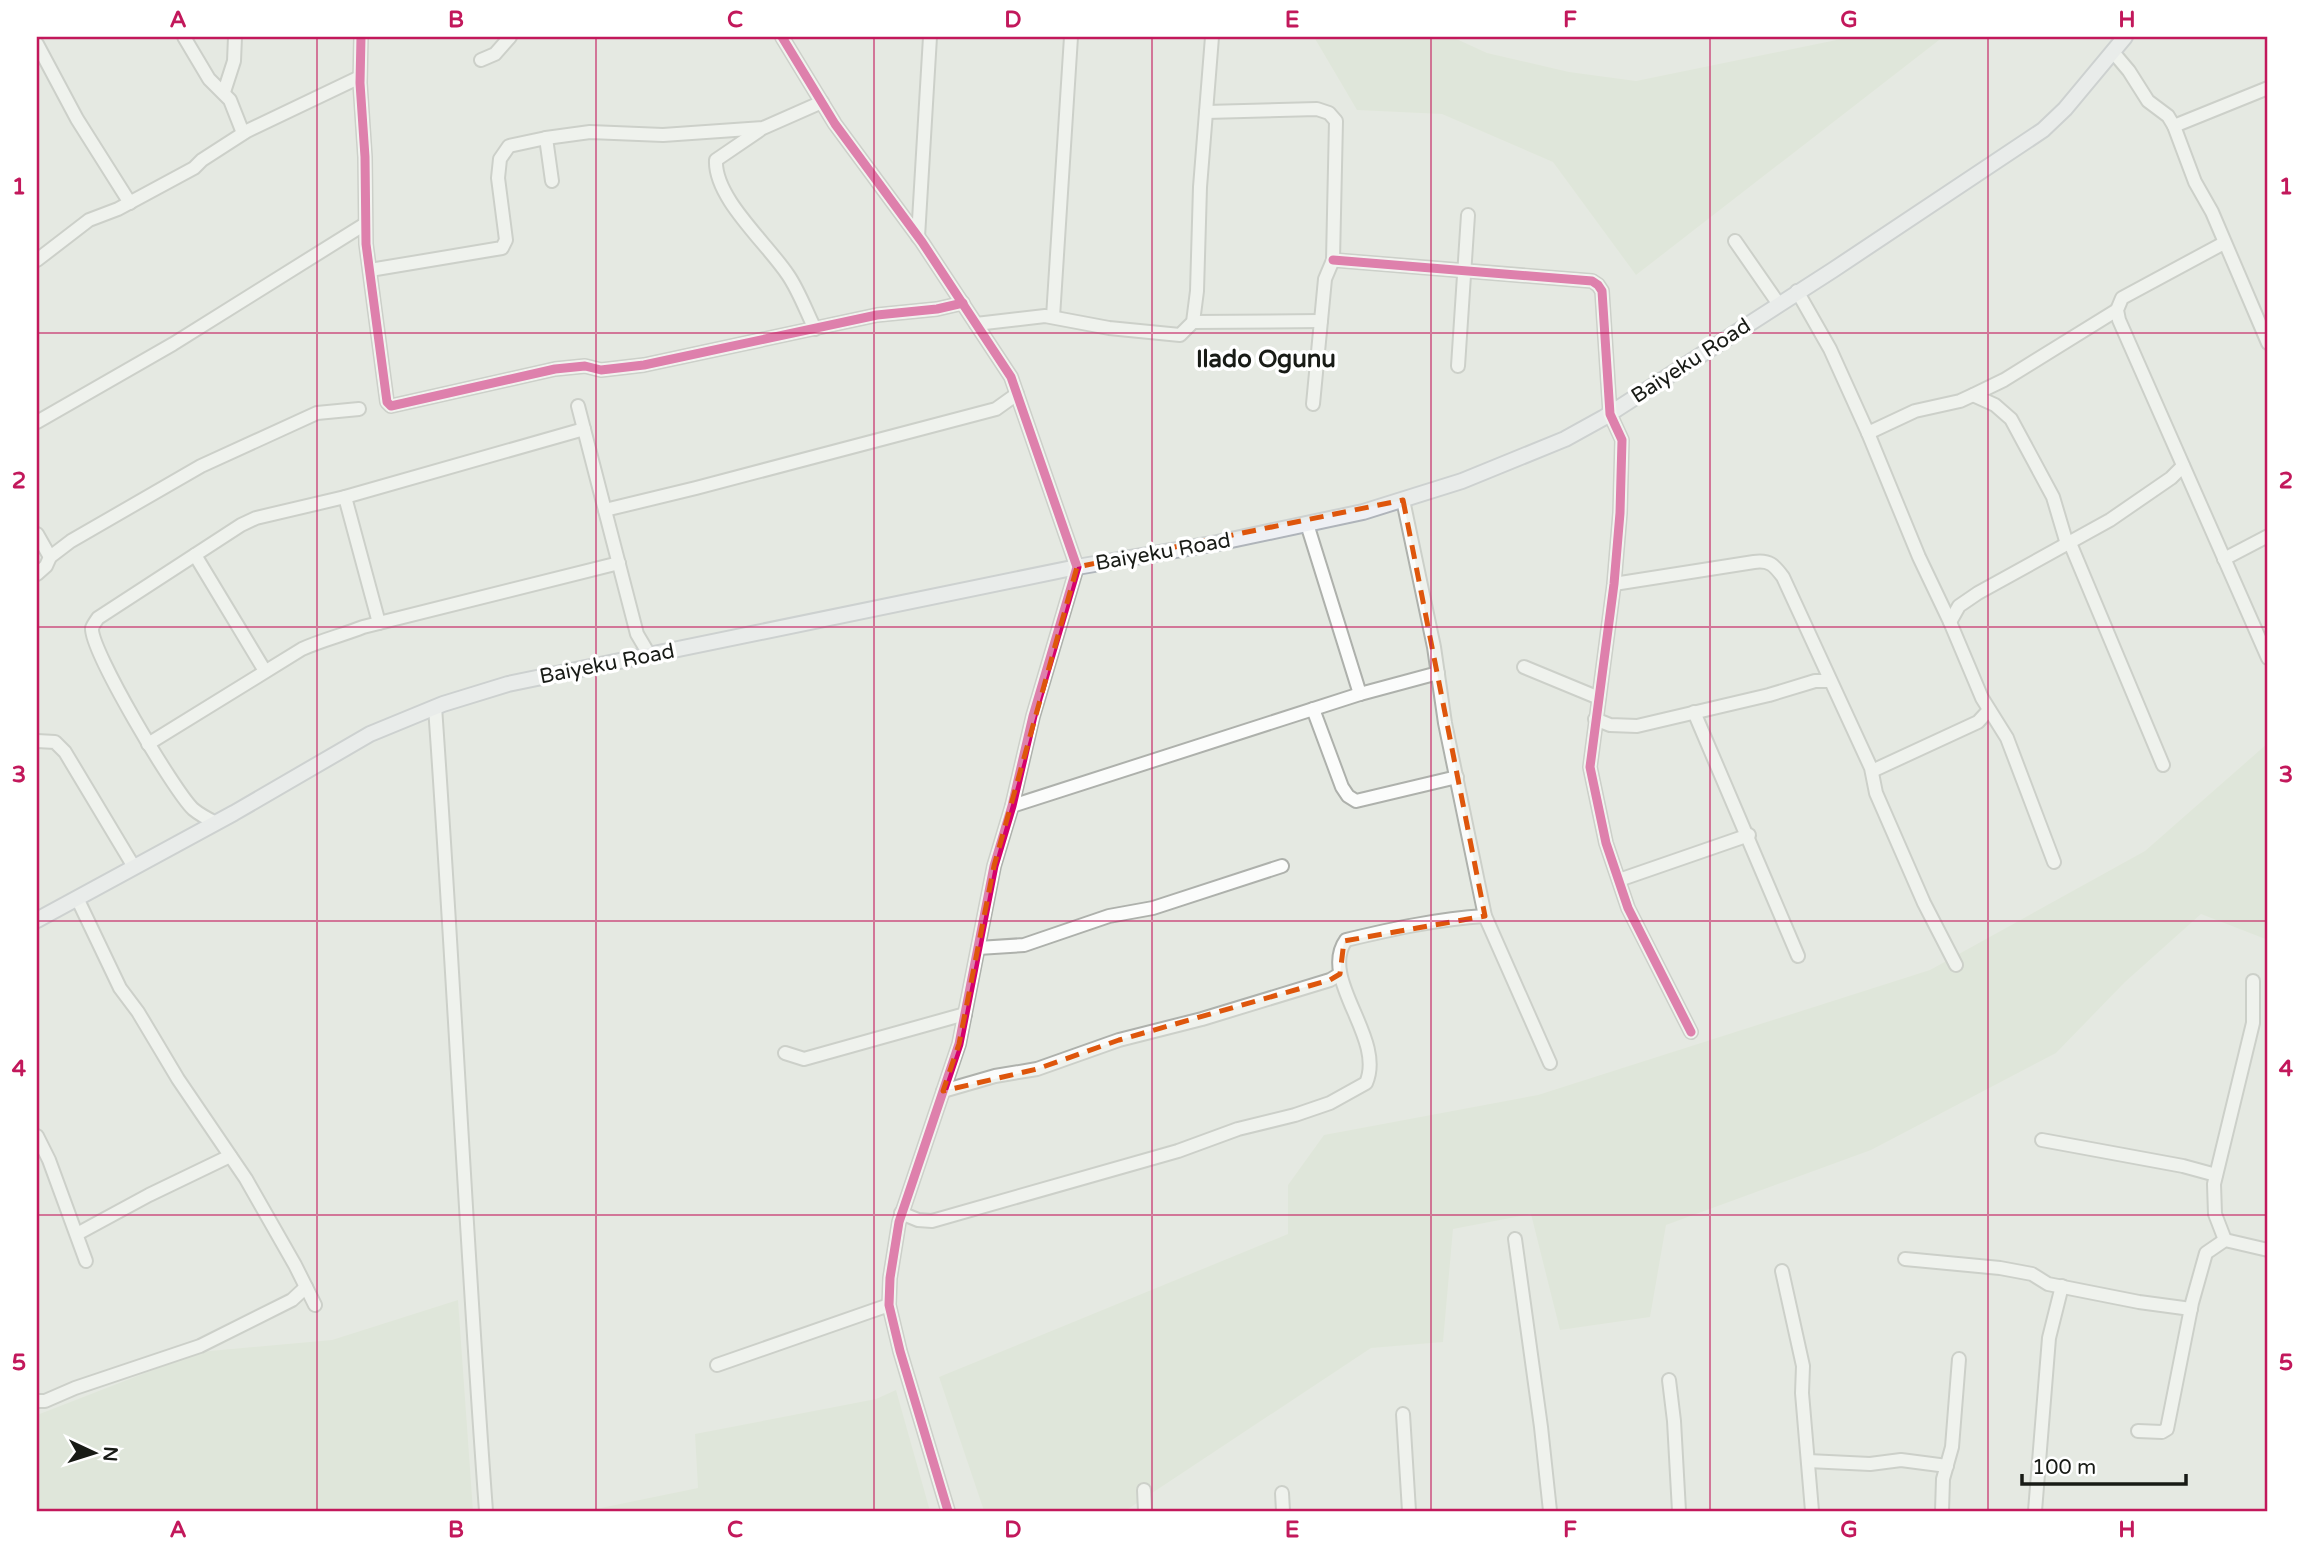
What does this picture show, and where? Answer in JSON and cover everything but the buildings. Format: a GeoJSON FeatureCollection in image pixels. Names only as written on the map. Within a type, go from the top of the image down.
{"type":"FeatureCollection","features":[{"type":"Feature","properties":{"kind":"main road","name":"Baiyeku Road"},"geometry":{"type":"LineString","coordinates":[[37,920],[216,823],[370,734],[435,707],[508,684],[1077,567],[1217,543],[1363,512],[1462,481],[1565,439],[1610,414],[2043,130],[2065,109],[2125,37]]}},
{"type":"Feature","properties":{"kind":"street"},"geometry":{"type":"LineString","coordinates":[[184,37],[209,79],[224,92],[243,133]]}},
{"type":"Feature","properties":{"kind":"street"},"geometry":{"type":"LineString","coordinates":[[224,92],[234,61],[235,37]]}},
{"type":"Feature","properties":{"kind":"street"},"geometry":{"type":"LineString","coordinates":[[361,37],[365,224],[387,402],[391,406],[555,369],[585,366],[601,370],[644,365],[877,315],[937,309],[963,303]]}},
{"type":"Feature","properties":{"kind":"street"},"geometry":{"type":"LineString","coordinates":[[481,60],[495,54],[510,37]]}},
{"type":"Feature","properties":{"kind":"street"},"geometry":{"type":"LineString","coordinates":[[782,37],[822,102],[918,237],[1011,377],[1077,567],[993,866],[959,1044],[901,1213],[890,1278],[889,1305],[921,1426],[948,1511]]}},
{"type":"Feature","properties":{"kind":"street"},"geometry":{"type":"LineString","coordinates":[[918,237],[930,37]]}},
{"type":"Feature","properties":{"kind":"street"},"geometry":{"type":"LineString","coordinates":[[1053,317],[1071,37]]}},
{"type":"Feature","properties":{"kind":"street"},"geometry":{"type":"LineString","coordinates":[[976,324],[1053,317],[1109,328],[1180,335],[1193,321],[1212,37]]}},
{"type":"Feature","properties":{"kind":"street"},"geometry":{"type":"LineString","coordinates":[[37,44],[77,119],[130,203]]}},
{"type":"Feature","properties":{"kind":"street"},"geometry":{"type":"LineString","coordinates":[[2113,52],[2129,71],[2148,102],[2168,117],[2174,126],[2195,182],[2212,212],[2268,343]]}},
{"type":"Feature","properties":{"kind":"street"},"geometry":{"type":"LineString","coordinates":[[37,260],[89,220],[130,203],[194,168],[243,133],[360,77]]}},
{"type":"Feature","properties":{"kind":"street"},"geometry":{"type":"LineString","coordinates":[[2174,126],[2268,88]]}},
{"type":"Feature","properties":{"kind":"street"},"geometry":{"type":"LineString","coordinates":[[815,329],[788,275],[730,202],[717,179],[716,160],[763,128],[822,102]]}},
{"type":"Feature","properties":{"kind":"street"},"geometry":{"type":"LineString","coordinates":[[1206,111],[1317,109],[1329,113],[1336,121],[1333,260],[1325,279],[1313,404]]}},
{"type":"Feature","properties":{"kind":"street"},"geometry":{"type":"LineString","coordinates":[[370,270],[502,248],[506,240],[498,178],[500,159],[509,146],[590,132],[663,135],[763,128]]}},
{"type":"Feature","properties":{"kind":"street"},"geometry":{"type":"LineString","coordinates":[[547,138],[551,181]]}},
{"type":"Feature","properties":{"kind":"street"},"geometry":{"type":"LineString","coordinates":[[1458,366],[1468,215]]}},
{"type":"Feature","properties":{"kind":"street"},"geometry":{"type":"LineString","coordinates":[[37,422],[173,344],[365,224]]}},
{"type":"Feature","properties":{"kind":"street"},"geometry":{"type":"LineString","coordinates":[[1735,241],[1778,303]]}},
{"type":"Feature","properties":{"kind":"street"},"geometry":{"type":"LineString","coordinates":[[2224,243],[2122,298],[2118,310],[2119,320],[2268,658]]}},
{"type":"Feature","properties":{"kind":"street"},"geometry":{"type":"LineString","coordinates":[[1333,260],[1592,281],[1602,291],[1610,414],[1622,440],[1614,584],[1590,767],[1606,843],[1630,914],[1690,1032]]}},
{"type":"Feature","properties":{"kind":"street"},"geometry":{"type":"LineString","coordinates":[[1797,292],[1830,349],[1989,710],[2007,738],[2054,862]]}},
{"type":"Feature","properties":{"kind":"street"},"geometry":{"type":"LineString","coordinates":[[1868,433],[1915,411],[1960,401],[2004,380],[2118,310]]}},
{"type":"Feature","properties":{"kind":"street"},"geometry":{"type":"LineString","coordinates":[[1193,321],[1321,321]]}},
{"type":"Feature","properties":{"kind":"street"},"geometry":{"type":"LineString","coordinates":[[605,510],[996,409],[1017,394]]}},
{"type":"Feature","properties":{"kind":"street"},"geometry":{"type":"LineString","coordinates":[[1973,395],[1995,405],[2011,419],[2053,497],[2068,543],[2163,765]]}},
{"type":"Feature","properties":{"kind":"street"},"geometry":{"type":"LineString","coordinates":[[578,406],[637,634],[650,656]]}},
{"type":"Feature","properties":{"kind":"street"},"geometry":{"type":"LineString","coordinates":[[996,409],[1024,415]]}},
{"type":"Feature","properties":{"kind":"street"},"geometry":{"type":"LineString","coordinates":[[37,574],[46,566],[50,557],[71,541],[201,466],[317,413],[359,410]]}},
{"type":"Feature","properties":{"kind":"street"},"geometry":{"type":"LineString","coordinates":[[216,823],[192,808],[148,744],[105,665],[93,626],[98,618],[256,518],[345,497],[584,429]]}},
{"type":"Feature","properties":{"kind":"street"},"geometry":{"type":"LineString","coordinates":[[1950,622],[1959,606],[1978,593],[2110,520],[2185,471]]}},
{"type":"Feature","properties":{"kind":"street"},"geometry":{"type":"LineString","coordinates":[[345,497],[379,623]]}},
{"type":"Feature","properties":{"kind":"street"},"geometry":{"type":"LineString","coordinates":[[1403,500],[1485,916],[1550,1063]]}},
{"type":"Feature","properties":{"kind":"street"},"geometry":{"type":"LineString","coordinates":[[1307,524],[1360,694]]}},
{"type":"Feature","properties":{"kind":"street"},"geometry":{"type":"LineString","coordinates":[[37,534],[50,557]]}},
{"type":"Feature","properties":{"kind":"street"},"geometry":{"type":"LineString","coordinates":[[2224,559],[2268,536]]}},
{"type":"Feature","properties":{"kind":"street"},"geometry":{"type":"LineString","coordinates":[[195,555],[265,671]]}},
{"type":"Feature","properties":{"kind":"street"},"geometry":{"type":"LineString","coordinates":[[1614,584],[1766,560],[1773,564],[1783,577],[1872,771],[1876,793],[1899,847],[1956,965]]}},
{"type":"Feature","properties":{"kind":"street"},"geometry":{"type":"LineString","coordinates":[[148,744],[265,671],[319,641],[379,623],[619,563]]}},
{"type":"Feature","properties":{"kind":"street"},"geometry":{"type":"LineString","coordinates":[[1941,603],[1959,606]]}},
{"type":"Feature","properties":{"kind":"street"},"geometry":{"type":"LineString","coordinates":[[635,659],[637,634]]}},
{"type":"Feature","properties":{"kind":"street"},"geometry":{"type":"LineString","coordinates":[[1815,681],[1822,666]]}},
{"type":"Feature","properties":{"kind":"street"},"geometry":{"type":"LineString","coordinates":[[1524,667],[1599,698]]}},
{"type":"Feature","properties":{"kind":"street"},"geometry":{"type":"LineString","coordinates":[[1012,806],[1360,694],[1437,673]]}},
{"type":"Feature","properties":{"kind":"street"},"geometry":{"type":"LineString","coordinates":[[1595,719],[1610,725],[1637,726],[1769,695],[1815,681],[1830,681]]}},
{"type":"Feature","properties":{"kind":"street"},"geometry":{"type":"LineString","coordinates":[[435,707],[449,893],[470,1289],[486,1511]]}},
{"type":"Feature","properties":{"kind":"street"},"geometry":{"type":"LineString","coordinates":[[1313,709],[1342,787],[1356,801],[1457,777]]}},
{"type":"Feature","properties":{"kind":"street"},"geometry":{"type":"LineString","coordinates":[[1872,771],[1978,722],[1989,710]]}},
{"type":"Feature","properties":{"kind":"street"},"geometry":{"type":"LineString","coordinates":[[1694,712],[1749,835],[1798,956]]}},
{"type":"Feature","properties":{"kind":"street"},"geometry":{"type":"LineString","coordinates":[[37,741],[55,741],[65,752],[134,867]]}},
{"type":"Feature","properties":{"kind":"street"},"geometry":{"type":"LineString","coordinates":[[192,808],[194,835]]}},
{"type":"Feature","properties":{"kind":"street"},"geometry":{"type":"LineString","coordinates":[[1619,880],[1749,835]]}},
{"type":"Feature","properties":{"kind":"street"},"geometry":{"type":"LineString","coordinates":[[978,948],[1024,945],[1109,916],[1153,908],[1282,866]]}},
{"type":"Feature","properties":{"kind":"street"},"geometry":{"type":"LineString","coordinates":[[77,898],[120,988],[246,1179],[315,1305]]}},
{"type":"Feature","properties":{"kind":"street"},"geometry":{"type":"LineString","coordinates":[[901,1213],[932,1222],[1178,1151],[1238,1129],[1330,1103],[1366,1083],[1370,1072],[1370,1059],[1363,1034],[1340,974],[1340,951],[1346,940],[1453,918],[1485,916]]}},
{"type":"Feature","properties":{"kind":"street"},"geometry":{"type":"LineString","coordinates":[[943,1091],[995,1076],[1037,1069],[1119,1040],[1202,1019],[1330,980],[1340,974]]}},
{"type":"Feature","properties":{"kind":"street"},"geometry":{"type":"LineString","coordinates":[[2224,1240],[2214,1214],[2216,1175],[2253,1023],[2253,981]]}},
{"type":"Feature","properties":{"kind":"street"},"geometry":{"type":"LineString","coordinates":[[785,1053],[804,1059],[965,1014]]}},
{"type":"Feature","properties":{"kind":"street"},"geometry":{"type":"LineString","coordinates":[[37,1136],[49,1160],[86,1261]]}},
{"type":"Feature","properties":{"kind":"street"},"geometry":{"type":"LineString","coordinates":[[2042,1140],[2183,1166],[2216,1175]]}},
{"type":"Feature","properties":{"kind":"street"},"geometry":{"type":"LineString","coordinates":[[77,1234],[230,1156]]}},
{"type":"Feature","properties":{"kind":"street"},"geometry":{"type":"LineString","coordinates":[[1515,1239],[1550,1511]]}},
{"type":"Feature","properties":{"kind":"street"},"geometry":{"type":"LineString","coordinates":[[2224,1240],[2268,1250]]}},
{"type":"Feature","properties":{"kind":"street"},"geometry":{"type":"LineString","coordinates":[[2138,1431],[2162,1432],[2168,1429],[2191,1309],[2206,1254],[2224,1240]]}},
{"type":"Feature","properties":{"kind":"street"},"geometry":{"type":"LineString","coordinates":[[1905,1259],[2000,1268],[2032,1274],[2048,1284],[2191,1309]]}},
{"type":"Feature","properties":{"kind":"street"},"geometry":{"type":"LineString","coordinates":[[1782,1270],[1803,1366],[1802,1393],[1812,1511]]}},
{"type":"Feature","properties":{"kind":"street"},"geometry":{"type":"LineString","coordinates":[[2035,1511],[2049,1338],[2062,1286]]}},
{"type":"Feature","properties":{"kind":"street"},"geometry":{"type":"LineString","coordinates":[[37,1401],[45,1401],[75,1388],[200,1346],[292,1300],[306,1287]]}},
{"type":"Feature","properties":{"kind":"street"},"geometry":{"type":"LineString","coordinates":[[717,1365],[889,1305]]}},
{"type":"Feature","properties":{"kind":"street"},"geometry":{"type":"LineString","coordinates":[[1942,1511],[1943,1479],[1952,1447],[1959,1359]]}},
{"type":"Feature","properties":{"kind":"street"},"geometry":{"type":"LineString","coordinates":[[1669,1380],[1674,1421],[1678,1511]]}},
{"type":"Feature","properties":{"kind":"street"},"geometry":{"type":"LineString","coordinates":[[1403,1414],[1409,1511]]}},
{"type":"Feature","properties":{"kind":"street"},"geometry":{"type":"LineString","coordinates":[[1808,1461],[1870,1464],[1901,1460],[1947,1466]]}},
{"type":"Feature","properties":{"kind":"street"},"geometry":{"type":"LineString","coordinates":[[1143,1490],[1145,1511]]}},
{"type":"Feature","properties":{"kind":"street"},"geometry":{"type":"LineString","coordinates":[[1282,1493],[1283,1511]]}},
{"type":"Feature","properties":{"kind":"highlighted area"},"geometry":{"type":"Polygon","coordinates":[[[1403,500],[1485,916],[1344,941],[1340,974],[1330,980],[1119,1040],[1037,1069],[943,1091],[959,1044],[994,866],[1077,567],[1403,500]]]}},
{"type":"Feature","properties":{"kind":"green space"},"geometry":{"type":"Polygon","coordinates":[[[1314,37],[1452,37],[1487,53],[1569,72],[1636,81],[1851,37],[1943,37],[1636,275],[1553,162],[1442,114],[1357,110],[1314,37]]]}},
{"type":"Feature","properties":{"kind":"green space"},"geometry":{"type":"Polygon","coordinates":[[[2268,743],[2268,940],[2201,914],[2125,982],[2056,1053],[1871,1150],[1666,1225],[1650,1317],[1560,1330],[1531,1214],[1453,1229],[1443,1342],[1371,1348],[1125,1511],[984,1511],[939,1377],[1288,1234],[1288,1185],[1324,1135],[1538,1095],[1930,970],[2145,851],[2268,743]]]}},
{"type":"Feature","properties":{"kind":"green space"},"geometry":{"type":"Polygon","coordinates":[[[458,1300],[473,1511],[37,1511],[37,1415],[199,1352],[332,1340],[458,1300]]]}},
{"type":"Feature","properties":{"kind":"green space"},"geometry":{"type":"Polygon","coordinates":[[[896,1390],[930,1511],[586,1511],[698,1488],[695,1434],[876,1399],[896,1390]]]}},
{"type":"Feature","properties":{"kind":"cycle path"},"geometry":{"type":"LineString","coordinates":[[361,37],[360,83],[365,157],[366,244],[387,402],[391,406],[555,369],[585,366],[601,370],[644,365],[877,315],[937,309],[963,303]]}},
{"type":"Feature","properties":{"kind":"cycle path"},"geometry":{"type":"LineString","coordinates":[[782,37],[835,124],[922,242],[1011,377],[1077,567],[1033,716],[1012,806],[994,866],[959,1044],[899,1222],[890,1278],[889,1305],[900,1351],[948,1511]]}},
{"type":"Feature","properties":{"kind":"cycle path"},"geometry":{"type":"LineString","coordinates":[[1333,260],[1592,281],[1602,291],[1610,414],[1622,440],[1614,584],[1590,767],[1606,843],[1628,908],[1691,1032]]}},
{"type":"Feature","properties":{"kind":"district","name":"Ilado Ogunu"},"geometry":{"type":"Point","coordinates":[1266,359]}}]}
